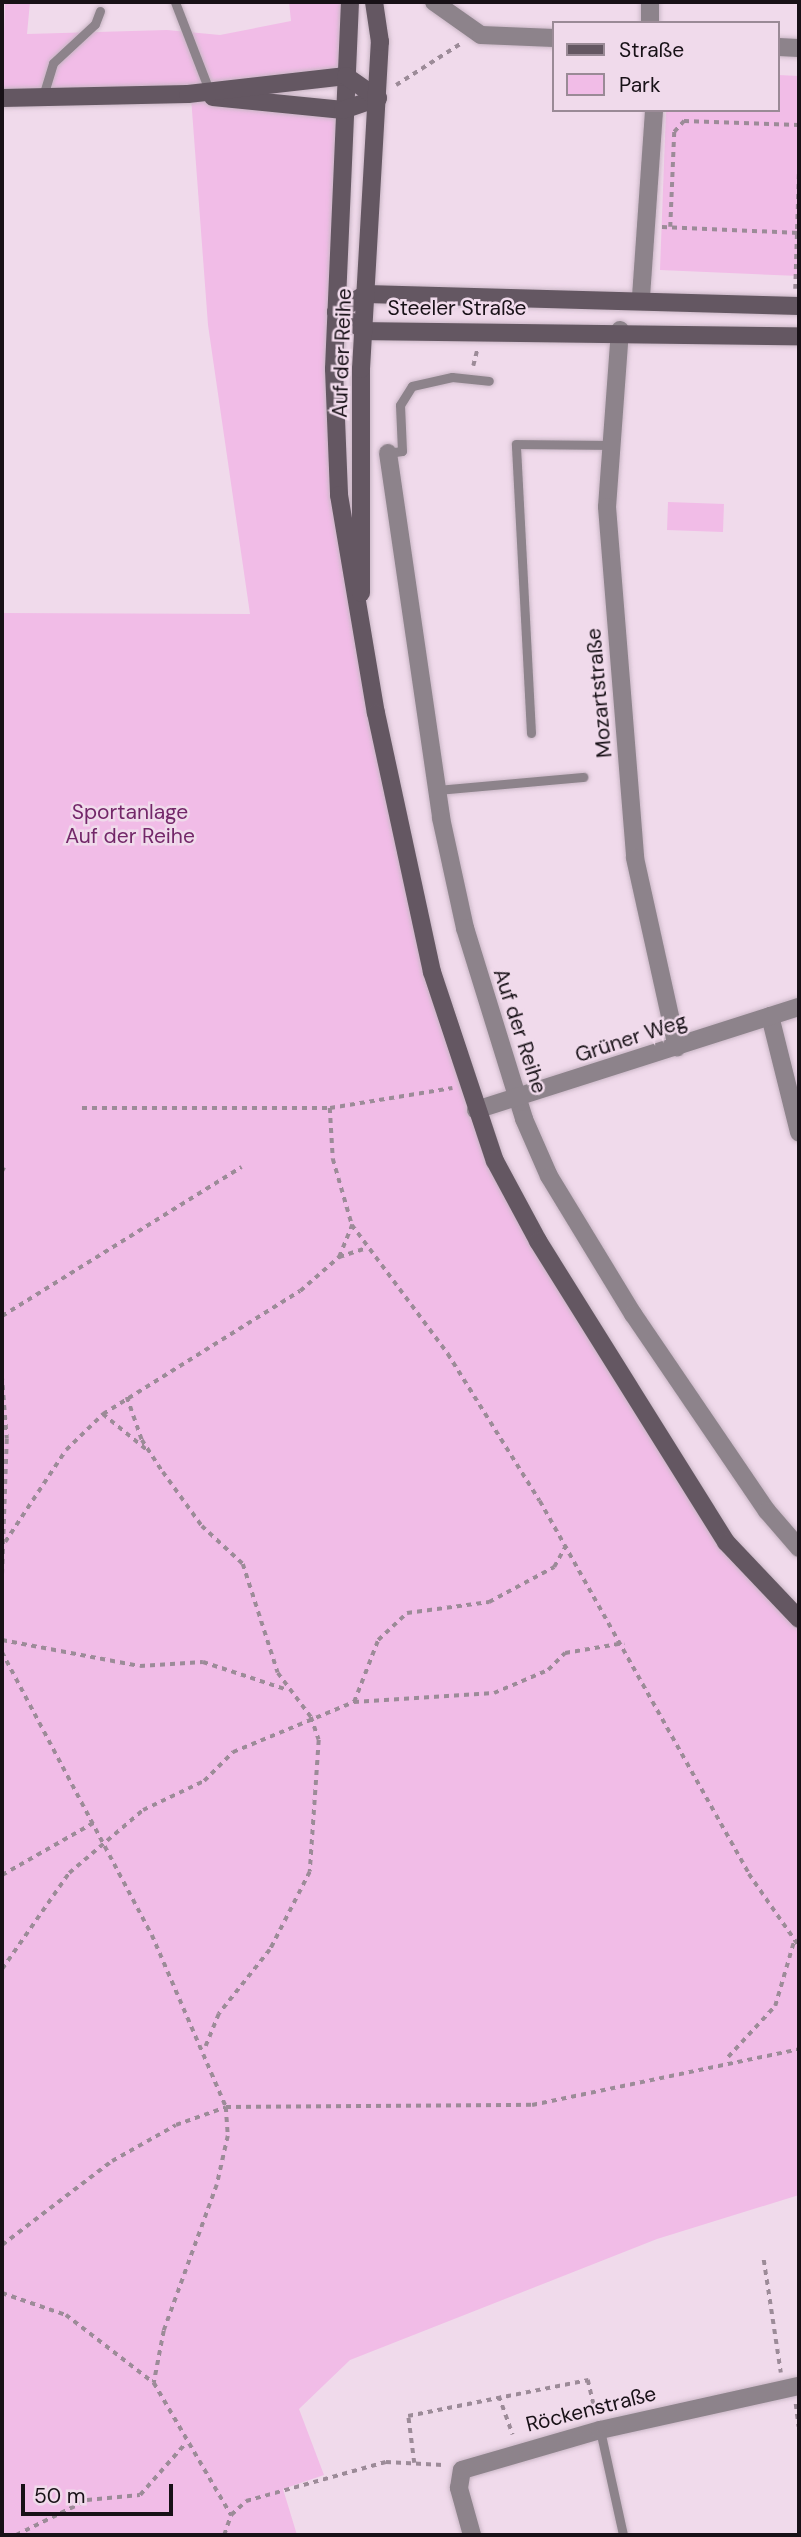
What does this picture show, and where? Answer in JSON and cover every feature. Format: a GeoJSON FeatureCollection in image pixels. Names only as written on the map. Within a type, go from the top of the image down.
{"type":"FeatureCollection","features":[{"type":"Feature","properties":{"kind":"main road","name":"Auf der Reihe"},"geometry":{"type":"LineString","coordinates":[[350,2],[343,110],[336,312],[339,495],[376,713],[432,972],[495,1161],[538,1241],[726,1542],[799,1619]]}},
{"type":"Feature","properties":{"kind":"main road","name":"Auf der Reihe"},"geometry":{"type":"LineString","coordinates":[[360,610],[366,294],[378,98],[374,2]]}},
{"type":"Feature","properties":{"kind":"main road"},"geometry":{"type":"LineString","coordinates":[[188,94],[346,76],[378,98]]}},
{"type":"Feature","properties":{"kind":"main road"},"geometry":{"type":"LineString","coordinates":[[2,98],[188,94],[343,110],[378,98]]}},
{"type":"Feature","properties":{"kind":"main road","name":"Steeler Straße"},"geometry":{"type":"LineString","coordinates":[[797,306],[641,297],[366,294],[336,312],[365,331],[620,330],[799,336]]}},
{"type":"Feature","properties":{"kind":"street"},"geometry":{"type":"LineString","coordinates":[[434,2],[481,35],[552,38]]}},
{"type":"Feature","properties":{"kind":"street"},"geometry":{"type":"LineString","coordinates":[[650,2],[650,21]]}},
{"type":"Feature","properties":{"kind":"street"},"geometry":{"type":"LineString","coordinates":[[780,47],[799,48]]}},
{"type":"Feature","properties":{"kind":"street"},"geometry":{"type":"LineString","coordinates":[[641,297],[654,112]]}},
{"type":"Feature","properties":{"kind":"street","name":"Mozartstraße"},"geometry":{"type":"LineString","coordinates":[[620,330],[607,507],[635,858],[677,1047]]}},
{"type":"Feature","properties":{"kind":"street","name":"Auf der Reihe"},"geometry":{"type":"LineString","coordinates":[[388,453],[436,790],[464,928],[517,1098],[549,1176],[633,1314],[767,1511],[799,1548]]}},
{"type":"Feature","properties":{"kind":"street","name":"Grüner Weg"},"geometry":{"type":"LineString","coordinates":[[476,1110],[799,1007]]}},
{"type":"Feature","properties":{"kind":"street"},"geometry":{"type":"LineString","coordinates":[[770,1016],[799,1132]]}},
{"type":"Feature","properties":{"kind":"street","name":"Röckenstraße"},"geometry":{"type":"LineString","coordinates":[[462,2470],[516,2452],[600,2430],[792,2387]]}},
{"type":"Feature","properties":{"kind":"street"},"geometry":{"type":"LineString","coordinates":[[462,2470],[459,2488],[472,2535]]}},
{"type":"Feature","properties":{"kind":"lane"},"geometry":{"type":"LineString","coordinates":[[174,2],[209,90]]}},
{"type":"Feature","properties":{"kind":"lane"},"geometry":{"type":"LineString","coordinates":[[43,96],[52,63],[95,24],[100,11]]}},
{"type":"Feature","properties":{"kind":"lane"},"geometry":{"type":"LineString","coordinates":[[388,453],[402,451],[400,405],[412,386],[470,378],[489,381]]}},
{"type":"Feature","properties":{"kind":"lane"},"geometry":{"type":"LineString","coordinates":[[531,733],[516,444],[611,445]]}},
{"type":"Feature","properties":{"kind":"lane"},"geometry":{"type":"LineString","coordinates":[[436,790],[583,777]]}},
{"type":"Feature","properties":{"kind":"lane"},"geometry":{"type":"LineString","coordinates":[[600,2430],[623,2535]]}},
{"type":"Feature","properties":{"kind":"path"},"geometry":{"type":"LineString","coordinates":[[378,98],[442,53],[481,35]]}},
{"type":"Feature","properties":{"kind":"path"},"geometry":{"type":"LineString","coordinates":[[670,227],[674,132],[684,121],[799,125]]}},
{"type":"Feature","properties":{"kind":"path"},"geometry":{"type":"LineString","coordinates":[[797,306],[799,165]]}},
{"type":"Feature","properties":{"kind":"path"},"geometry":{"type":"LineString","coordinates":[[646,226],[798,233]]}},
{"type":"Feature","properties":{"kind":"path"},"geometry":{"type":"LineString","coordinates":[[470,378],[481,331]]}},
{"type":"Feature","properties":{"kind":"path"},"geometry":{"type":"LineString","coordinates":[[82,1108],[330,1108],[468,1085]]}},
{"type":"Feature","properties":{"kind":"path"},"geometry":{"type":"LineString","coordinates":[[330,1108],[333,1159],[352,1225],[448,1354],[567,1544],[624,1643],[743,1865],[799,1946]]}},
{"type":"Feature","properties":{"kind":"path"},"geometry":{"type":"LineString","coordinates":[[2,1316],[241,1167]]}},
{"type":"Feature","properties":{"kind":"path"},"geometry":{"type":"LineString","coordinates":[[339,1257],[352,1225]]}},
{"type":"Feature","properties":{"kind":"path"},"geometry":{"type":"LineString","coordinates":[[5,1542],[66,1450],[103,1414],[300,1291],[339,1257],[367,1248]]}},
{"type":"Feature","properties":{"kind":"path"},"geometry":{"type":"LineString","coordinates":[[2,1375],[5,1542],[2,1582]]}},
{"type":"Feature","properties":{"kind":"path"},"geometry":{"type":"LineString","coordinates":[[127,1397],[151,1454],[202,1526],[243,1564],[273,1659],[290,1691],[311,1717],[320,1754],[308,1822],[310,1872],[270,1950],[219,2014],[205,2048]]}},
{"type":"Feature","properties":{"kind":"path"},"geometry":{"type":"LineString","coordinates":[[103,1414],[151,1454]]}},
{"type":"Feature","properties":{"kind":"path"},"geometry":{"type":"LineString","coordinates":[[354,1702],[378,1640],[407,1613],[489,1602],[554,1567],[567,1544]]}},
{"type":"Feature","properties":{"kind":"path"},"geometry":{"type":"LineString","coordinates":[[2,1640],[141,1666],[203,1662],[290,1691]]}},
{"type":"Feature","properties":{"kind":"path"},"geometry":{"type":"LineString","coordinates":[[2,1969],[58,1884],[143,1810],[204,1781],[233,1752],[311,1717],[354,1702],[494,1693],[548,1670],[565,1653],[624,1643]]}},
{"type":"Feature","properties":{"kind":"path"},"geometry":{"type":"LineString","coordinates":[[2,1652],[105,1844],[205,2048],[226,2107],[228,2136],[217,2185],[164,2331],[155,2383]]}},
{"type":"Feature","properties":{"kind":"path"},"geometry":{"type":"LineString","coordinates":[[2,1875],[93,1822]]}},
{"type":"Feature","properties":{"kind":"path"},"geometry":{"type":"LineString","coordinates":[[726,2060],[775,2006],[794,1941]]}},
{"type":"Feature","properties":{"kind":"path"},"geometry":{"type":"LineString","coordinates":[[2,2245],[112,2161],[176,2125],[226,2107],[532,2105],[626,2089],[726,2060],[799,2049]]}},
{"type":"Feature","properties":{"kind":"path"},"geometry":{"type":"LineString","coordinates":[[764,2260],[792,2387]]}},
{"type":"Feature","properties":{"kind":"path"},"geometry":{"type":"LineString","coordinates":[[2,2293],[66,2315],[155,2383],[186,2444],[231,2515]]}},
{"type":"Feature","properties":{"kind":"path"},"geometry":{"type":"LineString","coordinates":[[414,2463],[408,2416],[588,2380],[600,2430]]}},
{"type":"Feature","properties":{"kind":"path"},"geometry":{"type":"LineString","coordinates":[[499,2396],[516,2452]]}},
{"type":"Feature","properties":{"kind":"path"},"geometry":{"type":"LineString","coordinates":[[16,2535],[88,2500],[140,2495],[186,2444]]}},
{"type":"Feature","properties":{"kind":"path"},"geometry":{"type":"LineString","coordinates":[[223,2535],[231,2515],[260,2496],[386,2462],[455,2462],[462,2470]]}},
{"type":"Feature","properties":{"kind":"green space"},"geometry":{"type":"Polygon","coordinates":[[[5,2],[30,2],[27,34],[167,30],[220,35],[291,21],[289,2],[345,2],[343,72],[212,85],[2,93],[5,2]]]}},
{"type":"Feature","properties":{"kind":"green space"},"geometry":{"type":"Polygon","coordinates":[[[780,75],[799,76],[799,276],[660,270],[666,112],[780,112],[780,75]]]}},
{"type":"Feature","properties":{"kind":"green space","name":"Sportanlage Auf der Reihe"},"geometry":{"type":"Polygon","coordinates":[[[191,97],[340,113],[332,370],[373,717],[489,1161],[676,1471],[799,1624],[799,2195],[657,2239],[350,2360],[299,2409],[324,2475],[283,2489],[297,2535],[2,2535],[2,613],[250,614],[208,325],[191,97]]]}},
{"type":"Feature","properties":{"kind":"green space"},"geometry":{"type":"Polygon","coordinates":[[[668,502],[724,504],[723,532],[667,530],[668,502]]]}}]}
